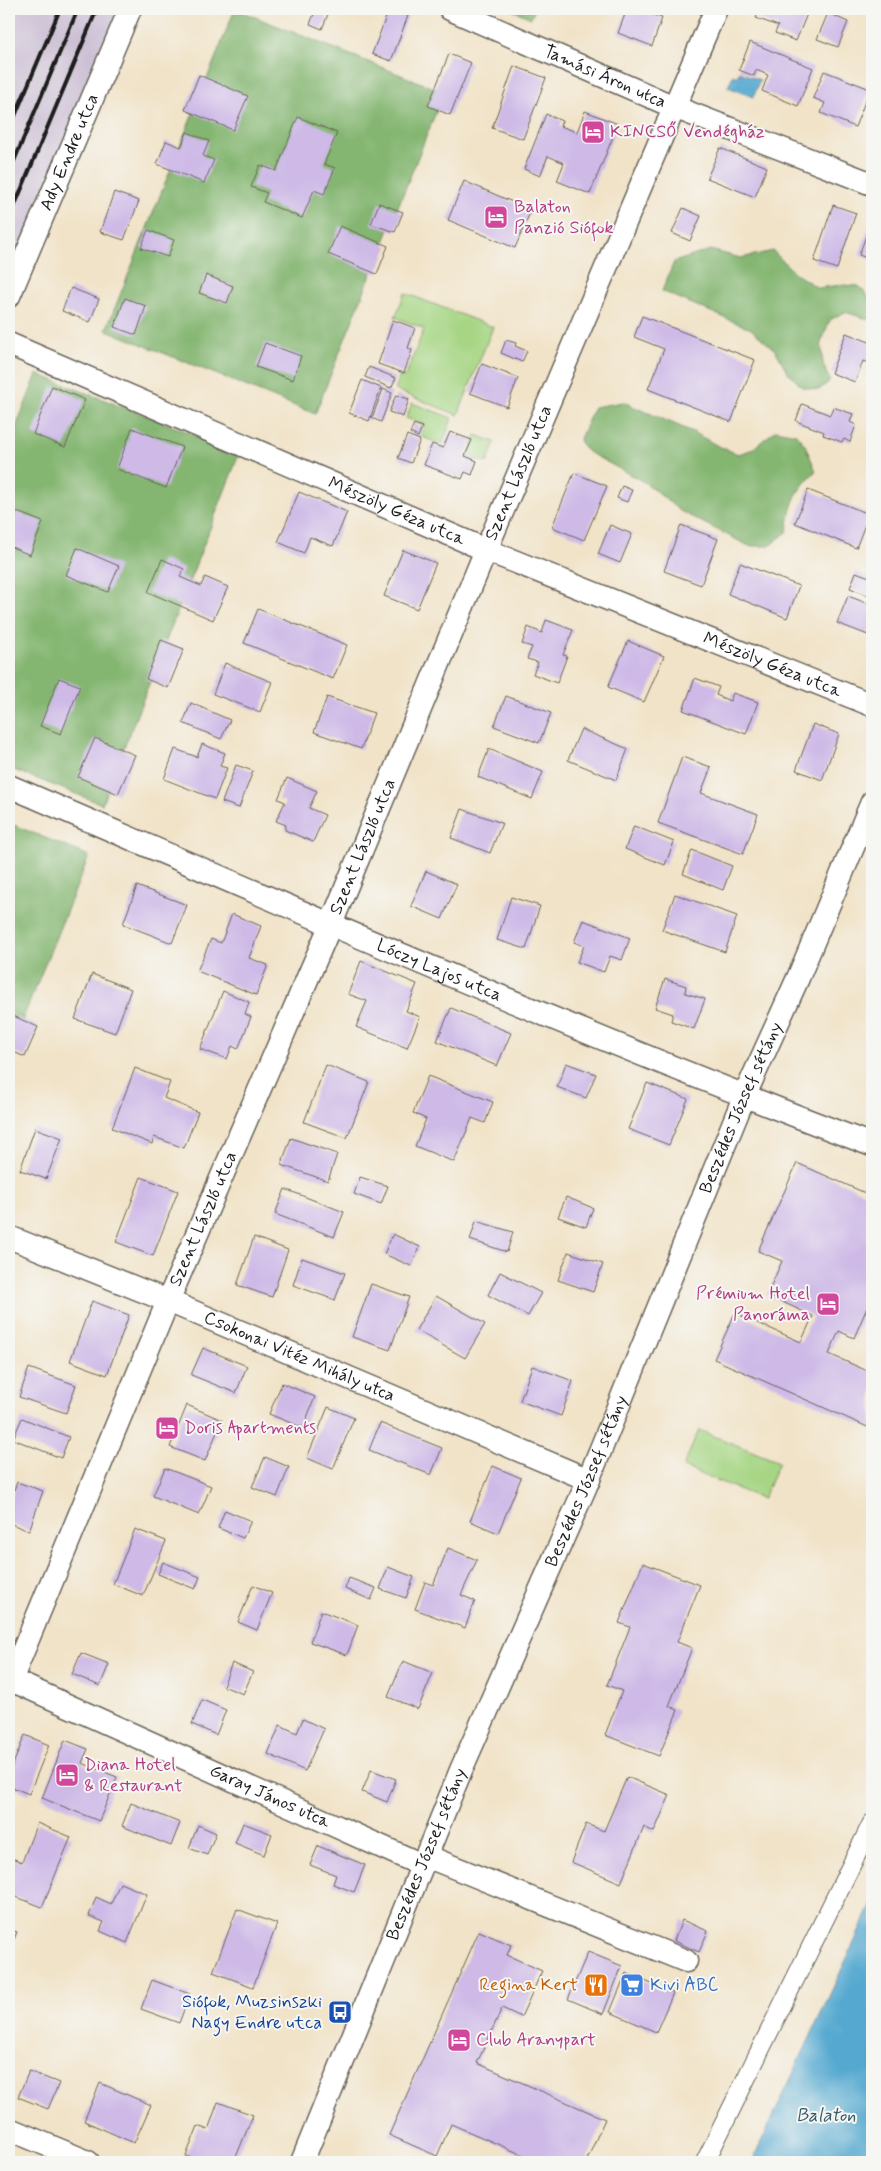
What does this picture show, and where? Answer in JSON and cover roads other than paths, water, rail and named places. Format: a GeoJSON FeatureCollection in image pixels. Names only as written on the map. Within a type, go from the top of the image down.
{"type":"FeatureCollection","features":[{"type":"Feature","properties":{"kind":"street","name":"Ady Endre utca"},"geometry":{"type":"LineString","coordinates":[[9,296],[130,9]]}},
{"type":"Feature","properties":{"kind":"street","name":"Tamási Áron utca"},"geometry":{"type":"LineString","coordinates":[[450,9],[674,107],[872,184]]}},
{"type":"Feature","properties":{"kind":"street","name":"Szent László utca"},"geometry":{"type":"LineString","coordinates":[[9,1681],[168,1301],[330,924],[486,550],[716,9]]}},
{"type":"Feature","properties":{"kind":"street","name":"Mészöly Géza utca"},"geometry":{"type":"LineString","coordinates":[[9,344],[486,550],[872,705]]}},
{"type":"Feature","properties":{"kind":"street","name":"Lóczy Lajos utca"},"geometry":{"type":"LineString","coordinates":[[9,786],[330,924],[744,1097],[872,1145]]}},
{"type":"Feature","properties":{"kind":"street","name":"Beszédes József sétány"},"geometry":{"type":"LineString","coordinates":[[302,2162],[465,1762],[589,1480],[744,1097],[798,978],[872,802]]}},
{"type":"Feature","properties":{"kind":"street","name":"Csokonai Vitéz Mihály utca"},"geometry":{"type":"LineString","coordinates":[[9,1237],[168,1301],[589,1480]]}},
{"type":"Feature","properties":{"kind":"street","name":"Garay János utca"},"geometry":{"type":"LineString","coordinates":[[9,1681],[424,1860],[686,1961]]}},
{"type":"Feature","properties":{"kind":"street"},"geometry":{"type":"LineString","coordinates":[[705,2162],[872,1823]]}},
{"type":"Feature","properties":{"kind":"street"},"geometry":{"type":"LineString","coordinates":[[9,2129],[88,2162]]}},
{"type":"Feature","properties":{"kind":"water"},"geometry":{"type":"Polygon","coordinates":[[[739,72],[760,80],[753,97],[728,87],[733,75],[737,77],[739,72]]]}},
{"type":"Feature","properties":{"kind":"water","name":"Balaton"},"geometry":{"type":"Polygon","coordinates":[[[872,1904],[872,2162],[752,2162],[872,1904]]]}},
{"type":"Feature","properties":{"kind":"railway"},"geometry":{"type":"LineString","coordinates":[[9,130],[60,9]]}},
{"type":"Feature","properties":{"kind":"railway"},"geometry":{"type":"LineString","coordinates":[[9,173],[78,9]]}},
{"type":"Feature","properties":{"kind":"railway"},"geometry":{"type":"LineString","coordinates":[[9,219],[97,9]]}},
{"type":"Feature","properties":{"kind":"place","name":"KINCSŐ Vendégház"},"geometry":{"type":"Point","coordinates":[593,132]}},
{"type":"Feature","properties":{"kind":"place","name":"Balaton Panzió Siófok"},"geometry":{"type":"Point","coordinates":[496,217]}},
{"type":"Feature","properties":{"kind":"place","name":"Prémium Hotel Panoráma"},"geometry":{"type":"Point","coordinates":[828,1304]}},
{"type":"Feature","properties":{"kind":"place","name":"Doris Apartments"},"geometry":{"type":"Point","coordinates":[167,1428]}},
{"type":"Feature","properties":{"kind":"place","name":"Diana Hotel & Restaurant"},"geometry":{"type":"Point","coordinates":[67,1775]}},
{"type":"Feature","properties":{"kind":"place","name":"Regina Kert"},"geometry":{"type":"Point","coordinates":[596,1985]}},
{"type":"Feature","properties":{"kind":"place","name":"Kivi ABC"},"geometry":{"type":"Point","coordinates":[632,1985]}},
{"type":"Feature","properties":{"kind":"place","name":"Siófok, Muzsinszki Nagy Endre utca"},"geometry":{"type":"Point","coordinates":[340,2012]}},
{"type":"Feature","properties":{"kind":"place","name":"Club Aranypart"},"geometry":{"type":"Point","coordinates":[459,2040]}}]}
